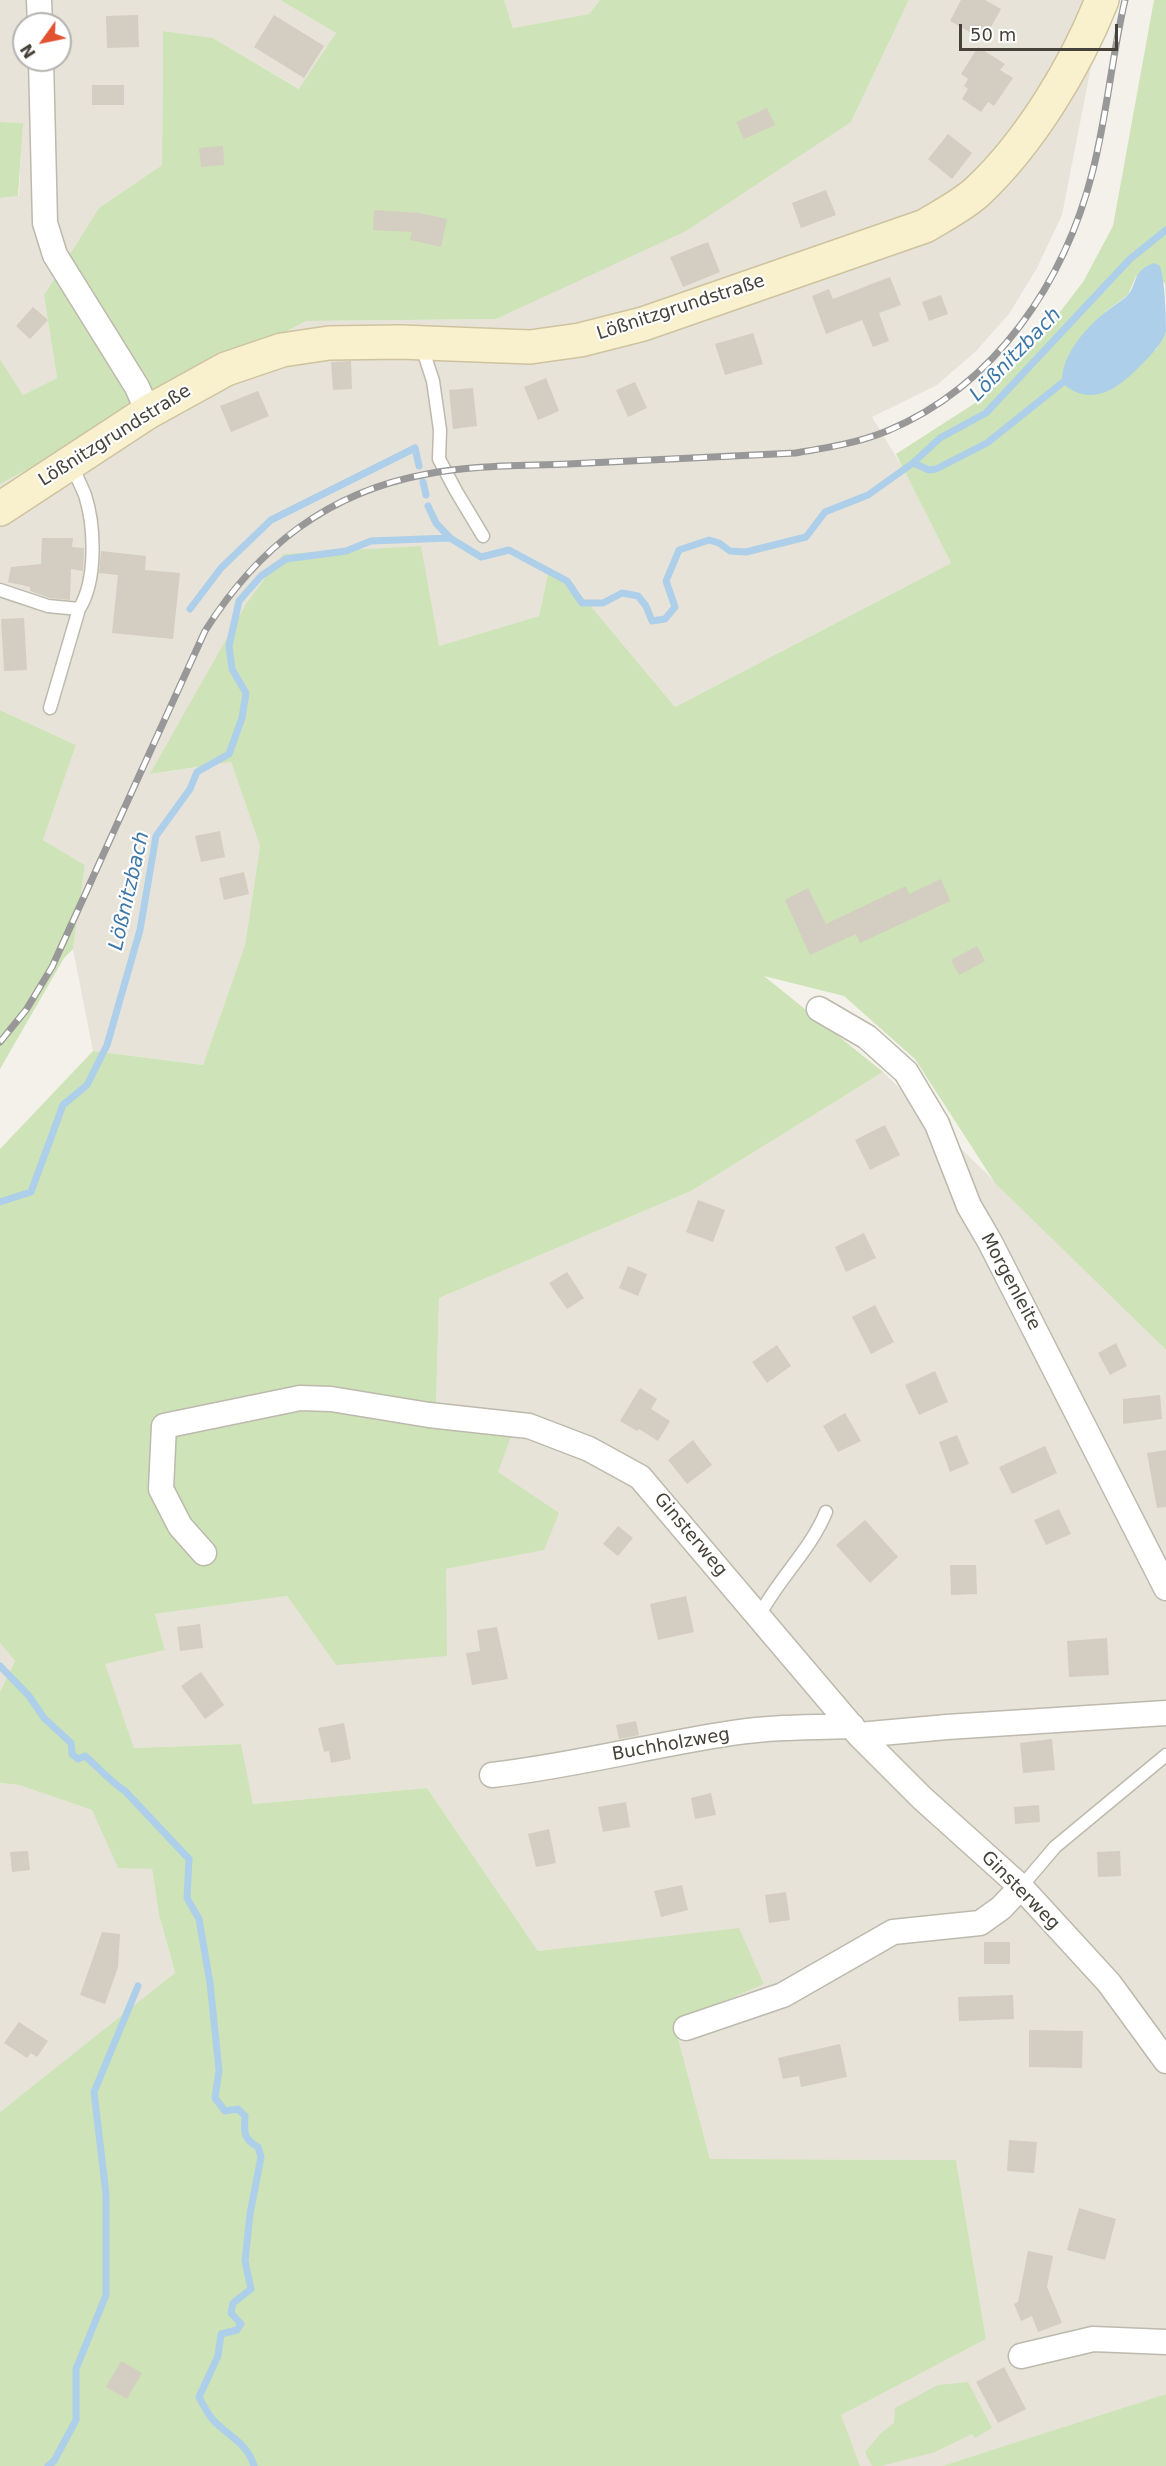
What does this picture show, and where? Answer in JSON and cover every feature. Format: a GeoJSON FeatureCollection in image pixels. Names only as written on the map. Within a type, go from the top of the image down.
{"type":"FeatureCollection","features":[{"type":"Feature","properties":{"kind":"street","name":"Lößnitzgrundstraße"},"geometry":{"type":"LineString","coordinates":[[0,509],[148,412],[226,369],[282,350],[329,343],[421,343],[530,347],[580,340],[643,324],[925,226],[953,210],[978,191],[1015,151],[1060,85],[1087,36],[1102,0]]}},
{"type":"Feature","properties":{"kind":"street"},"geometry":{"type":"LineString","coordinates":[[41,72],[45,223],[55,255],[137,387],[148,412]]}},
{"type":"Feature","properties":{"kind":"street","name":"Morgenleite"},"geometry":{"type":"LineString","coordinates":[[819,1009],[867,1037],[906,1072],[921,1095],[937,1124],[969,1206],[990,1242],[1166,1588]]}},
{"type":"Feature","properties":{"kind":"street","name":"Ginsterweg"},"geometry":{"type":"LineString","coordinates":[[204,1553],[180,1526],[161,1489],[164,1426],[300,1398],[331,1399],[429,1416],[528,1426],[589,1449],[640,1477],[855,1731],[922,1798],[1021,1887],[1109,1983],[1166,2061]]}},
{"type":"Feature","properties":{"kind":"street","name":"Buchholzweg"},"geometry":{"type":"LineString","coordinates":[[492,1774],[554,1767],[734,1733],[797,1727],[855,1731],[1166,1713]]}},
{"type":"Feature","properties":{"kind":"street"},"geometry":{"type":"LineString","coordinates":[[686,2028],[783,1995],[893,1932],[980,1923],[1001,1908],[1021,1887]]}},
{"type":"Feature","properties":{"kind":"street"},"geometry":{"type":"LineString","coordinates":[[1021,2356],[1093,2339],[1166,2342]]}},
{"type":"Feature","properties":{"kind":"lane"},"geometry":{"type":"LineString","coordinates":[[421,343],[433,381],[440,430],[439,459],[483,536]]}},
{"type":"Feature","properties":{"kind":"lane"},"geometry":{"type":"LineString","coordinates":[[50,708],[79,609],[87,596],[90,582],[91,531],[85,496],[70,464]]}},
{"type":"Feature","properties":{"kind":"lane"},"geometry":{"type":"LineString","coordinates":[[0,590],[48,606],[79,609]]}},
{"type":"Feature","properties":{"kind":"lane"},"geometry":{"type":"LineString","coordinates":[[759,1616],[770,1594],[806,1551],[826,1512]]}},
{"type":"Feature","properties":{"kind":"lane"},"geometry":{"type":"LineString","coordinates":[[1021,1887],[1055,1847],[1166,1755]]}},
{"type":"Feature","properties":{"kind":"shaded area"},"geometry":{"type":"Polygon","coordinates":[[[0,0],[280,0],[336,33],[300,89],[213,38],[163,31],[162,165],[99,208],[44,295],[57,378],[23,395],[0,359],[0,198],[19,196],[22,123],[0,122],[0,0]]]}},
{"type":"Feature","properties":{"kind":"shaded area"},"geometry":{"type":"Polygon","coordinates":[[[504,0],[600,0],[589,14],[513,28],[504,0]]]}},
{"type":"Feature","properties":{"kind":"shaded area"},"geometry":{"type":"Polygon","coordinates":[[[909,0],[1104,0],[1062,215],[1037,268],[1009,314],[976,351],[937,385],[872,417],[906,473],[951,563],[675,707],[584,598],[549,569],[539,616],[439,646],[151,774],[231,762],[260,846],[245,945],[203,1065],[93,1051],[73,949],[85,865],[43,840],[76,745],[0,710],[0,484],[306,321],[496,319],[851,122],[909,0]]]}},
{"type":"Feature","properties":{"kind":"shaded area"},"geometry":{"type":"Polygon","coordinates":[[[883,1072],[1166,1350],[1166,2394],[942,2466],[860,2466],[840,2415],[986,2339],[956,2160],[710,2159],[674,2023],[764,1984],[739,1929],[538,1951],[427,1788],[253,1804],[240,1744],[134,1748],[104,1664],[165,1650],[155,1614],[287,1596],[336,1665],[446,1569],[543,1550],[498,1472],[436,1404],[439,1298],[691,1191],[883,1072]]]}},
{"type":"Feature","properties":{"kind":"shaded area"},"geometry":{"type":"Polygon","coordinates":[[[0,1643],[15,1661],[0,1692],[0,1643]]]}},
{"type":"Feature","properties":{"kind":"shaded area"},"geometry":{"type":"Polygon","coordinates":[[[0,1783],[19,1785],[92,1810],[118,1867],[152,1869],[159,1915],[175,1974],[0,2112],[0,1783]]]}},
{"type":"Feature","properties":{"kind":"green space"},"geometry":{"type":"Polygon","coordinates":[[[280,0],[504,0],[513,28],[589,14],[600,0],[909,0],[851,122],[686,231],[496,319],[306,321],[0,484],[0,359],[23,395],[57,378],[44,295],[99,208],[162,165],[163,31],[213,38],[299,89],[336,33],[280,0]]]}},
{"type":"Feature","properties":{"kind":"green space"},"geometry":{"type":"Polygon","coordinates":[[[1154,0],[1166,0],[1166,302],[1165,283],[1136,276],[1128,295],[1105,312],[1156,350],[1166,330],[1166,1350],[995,1183],[915,1059],[844,996],[764,976],[883,1072],[691,1191],[439,1298],[436,1404],[520,1412],[498,1472],[559,1513],[544,1550],[446,1569],[447,1656],[336,1665],[287,1596],[155,1614],[165,1650],[105,1664],[134,1748],[241,1744],[253,1804],[427,1788],[538,1951],[739,1928],[764,1984],[674,2023],[710,2159],[956,2160],[986,2339],[841,2415],[860,2466],[0,2466],[0,2112],[175,1973],[159,1915],[152,1869],[118,1868],[92,1810],[19,1785],[0,1783],[0,1692],[15,1661],[0,1643],[0,1149],[93,1051],[203,1065],[245,945],[260,846],[231,762],[150,774],[246,604],[283,554],[421,546],[439,646],[539,616],[549,569],[584,598],[675,707],[951,563],[896,454],[983,398],[1033,347],[1083,282],[1113,226],[1154,0]]]}},
{"type":"Feature","properties":{"kind":"green space"},"geometry":{"type":"Polygon","coordinates":[[[0,122],[23,123],[18,196],[0,198],[0,122]]]}},
{"type":"Feature","properties":{"kind":"green space"},"geometry":{"type":"Polygon","coordinates":[[[0,710],[76,745],[43,840],[85,865],[73,949],[64,958],[0,1069],[0,710]]]}},
{"type":"Feature","properties":{"kind":"green space"},"geometry":{"type":"Polygon","coordinates":[[[968,2382],[992,2428],[975,2438],[972,2434],[935,2452],[881,2466],[872,2466],[865,2452],[880,2434],[894,2423],[895,2408],[938,2385],[968,2382]]]}},
{"type":"Feature","properties":{"kind":"green space"},"geometry":{"type":"Polygon","coordinates":[[[1166,2394],[1166,2466],[942,2466],[1166,2394]]]}},
{"type":"Feature","properties":{"kind":"water"},"geometry":{"type":"Polygon","coordinates":[[[1154,263],[1160,266],[1162,273],[1166,324],[1164,336],[1156,349],[1124,381],[1105,392],[1094,395],[1073,391],[1062,383],[1066,362],[1076,342],[1099,318],[1126,297],[1141,270],[1154,263]]]}},
{"type":"Feature","properties":{"kind":"building"},"geometry":{"type":"Polygon","coordinates":[[[961,0],[985,0],[1001,9],[984,40],[950,21],[961,0]]]}},
{"type":"Feature","properties":{"kind":"building"},"geometry":{"type":"Polygon","coordinates":[[[138,15],[139,47],[107,48],[106,16],[138,15]]]}},
{"type":"Feature","properties":{"kind":"building"},"geometry":{"type":"Polygon","coordinates":[[[274,15],[324,46],[304,78],[254,47],[274,15]]]}},
{"type":"Feature","properties":{"kind":"building"},"geometry":{"type":"Polygon","coordinates":[[[978,47],[1005,64],[1000,70],[1013,78],[994,106],[988,102],[981,112],[962,99],[968,89],[964,86],[968,79],[961,74],[978,47]]]}},
{"type":"Feature","properties":{"kind":"building"},"geometry":{"type":"Polygon","coordinates":[[[92,85],[124,85],[124,105],[92,105],[92,85]]]}},
{"type":"Feature","properties":{"kind":"building"},"geometry":{"type":"Polygon","coordinates":[[[767,108],[775,125],[744,139],[736,122],[767,108]]]}},
{"type":"Feature","properties":{"kind":"building"},"geometry":{"type":"Polygon","coordinates":[[[948,134],[972,153],[952,179],[928,159],[948,134]]]}},
{"type":"Feature","properties":{"kind":"building"},"geometry":{"type":"Polygon","coordinates":[[[223,146],[224,165],[201,167],[199,148],[223,146]]]}},
{"type":"Feature","properties":{"kind":"building"},"geometry":{"type":"Polygon","coordinates":[[[826,190],[836,215],[801,228],[792,203],[826,190]]]}},
{"type":"Feature","properties":{"kind":"building"},"geometry":{"type":"Polygon","coordinates":[[[374,210],[419,213],[447,219],[441,247],[410,240],[412,232],[373,230],[374,210]]]}},
{"type":"Feature","properties":{"kind":"building"},"geometry":{"type":"Polygon","coordinates":[[[708,242],[720,272],[683,287],[670,257],[708,242]]]}},
{"type":"Feature","properties":{"kind":"building"},"geometry":{"type":"Polygon","coordinates":[[[890,277],[901,305],[879,313],[889,341],[873,347],[862,320],[826,334],[812,296],[829,289],[833,299],[890,277]]]}},
{"type":"Feature","properties":{"kind":"building"},"geometry":{"type":"Polygon","coordinates":[[[941,295],[948,314],[929,321],[922,302],[941,295]]]}},
{"type":"Feature","properties":{"kind":"building"},"geometry":{"type":"Polygon","coordinates":[[[33,307],[48,320],[30,339],[16,326],[33,307]]]}},
{"type":"Feature","properties":{"kind":"building"},"geometry":{"type":"Polygon","coordinates":[[[753,333],[763,364],[725,375],[715,344],[753,333]]]}},
{"type":"Feature","properties":{"kind":"building"},"geometry":{"type":"Polygon","coordinates":[[[351,361],[352,389],[333,390],[331,362],[351,361]]]}},
{"type":"Feature","properties":{"kind":"building"},"geometry":{"type":"Polygon","coordinates":[[[546,378],[559,411],[538,420],[524,387],[546,378]]]}},
{"type":"Feature","properties":{"kind":"building"},"geometry":{"type":"Polygon","coordinates":[[[635,382],[647,408],[628,417],[616,390],[635,382]]]}},
{"type":"Feature","properties":{"kind":"building"},"geometry":{"type":"Polygon","coordinates":[[[473,388],[477,426],[453,429],[449,390],[473,388]]]}},
{"type":"Feature","properties":{"kind":"building"},"geometry":{"type":"Polygon","coordinates":[[[258,391],[269,416],[231,432],[220,406],[258,391]]]}},
{"type":"Feature","properties":{"kind":"building"},"geometry":{"type":"Polygon","coordinates":[[[42,538],[73,538],[72,547],[84,548],[83,571],[71,569],[70,600],[50,598],[30,591],[30,587],[8,582],[11,567],[41,564],[42,538]]]}},
{"type":"Feature","properties":{"kind":"building"},"geometry":{"type":"Polygon","coordinates":[[[101,551],[146,556],[145,570],[180,573],[173,639],[112,633],[118,575],[99,573],[101,551]]]}},
{"type":"Feature","properties":{"kind":"building"},"geometry":{"type":"Polygon","coordinates":[[[24,618],[27,670],[4,671],[1,619],[24,618]]]}},
{"type":"Feature","properties":{"kind":"building"},"geometry":{"type":"Polygon","coordinates":[[[220,831],[225,857],[201,862],[195,836],[220,831]]]}},
{"type":"Feature","properties":{"kind":"building"},"geometry":{"type":"Polygon","coordinates":[[[244,872],[249,894],[224,900],[219,878],[244,872]]]}},
{"type":"Feature","properties":{"kind":"building"},"geometry":{"type":"Polygon","coordinates":[[[941,879],[950,901],[860,943],[856,934],[810,955],[785,900],[808,888],[826,924],[906,886],[909,894],[941,879]]]}},
{"type":"Feature","properties":{"kind":"building"},"geometry":{"type":"Polygon","coordinates":[[[977,946],[985,961],[959,975],[951,960],[977,946]]]}},
{"type":"Feature","properties":{"kind":"building"},"geometry":{"type":"Polygon","coordinates":[[[885,1125],[900,1155],[870,1170],[855,1140],[885,1125]]]}},
{"type":"Feature","properties":{"kind":"building"},"geometry":{"type":"Polygon","coordinates":[[[698,1200],[725,1210],[713,1242],[686,1232],[698,1200]]]}},
{"type":"Feature","properties":{"kind":"building"},"geometry":{"type":"Polygon","coordinates":[[[864,1233],[876,1258],[846,1272],[835,1247],[864,1233]]]}},
{"type":"Feature","properties":{"kind":"building"},"geometry":{"type":"Polygon","coordinates":[[[628,1266],[647,1274],[638,1296],[619,1288],[628,1266]]]}},
{"type":"Feature","properties":{"kind":"building"},"geometry":{"type":"Polygon","coordinates":[[[567,1272],[584,1298],[567,1309],[549,1283],[567,1272]]]}},
{"type":"Feature","properties":{"kind":"building"},"geometry":{"type":"Polygon","coordinates":[[[875,1305],[894,1342],[871,1354],[852,1317],[875,1305]]]}},
{"type":"Feature","properties":{"kind":"building"},"geometry":{"type":"Polygon","coordinates":[[[1116,1343],[1127,1366],[1110,1375],[1098,1353],[1116,1343]]]}},
{"type":"Feature","properties":{"kind":"building"},"geometry":{"type":"Polygon","coordinates":[[[777,1345],[791,1366],[767,1383],[752,1362],[777,1345]]]}},
{"type":"Feature","properties":{"kind":"building"},"geometry":{"type":"Polygon","coordinates":[[[935,1371],[948,1402],[919,1415],[905,1385],[935,1371]]]}},
{"type":"Feature","properties":{"kind":"building"},"geometry":{"type":"Polygon","coordinates":[[[640,1388],[657,1399],[651,1409],[670,1421],[658,1441],[620,1421],[640,1388]]]}},
{"type":"Feature","properties":{"kind":"building"},"geometry":{"type":"Polygon","coordinates":[[[1160,1395],[1162,1419],[1123,1424],[1123,1399],[1160,1395]]]}},
{"type":"Feature","properties":{"kind":"building"},"geometry":{"type":"Polygon","coordinates":[[[845,1413],[861,1441],[838,1452],[823,1426],[845,1413]]]}},
{"type":"Feature","properties":{"kind":"building"},"geometry":{"type":"Polygon","coordinates":[[[957,1435],[969,1464],[950,1472],[939,1442],[957,1435]]]}},
{"type":"Feature","properties":{"kind":"building"},"geometry":{"type":"Polygon","coordinates":[[[693,1440],[712,1465],[687,1484],[668,1460],[693,1440]]]}},
{"type":"Feature","properties":{"kind":"building"},"geometry":{"type":"Polygon","coordinates":[[[1045,1446],[1057,1473],[1012,1494],[999,1467],[1045,1446]]]}},
{"type":"Feature","properties":{"kind":"building"},"geometry":{"type":"Polygon","coordinates":[[[1166,1450],[1166,1507],[1157,1508],[1147,1453],[1166,1450]]]}},
{"type":"Feature","properties":{"kind":"building"},"geometry":{"type":"Polygon","coordinates":[[[1059,1509],[1071,1534],[1046,1545],[1034,1520],[1059,1509]]]}},
{"type":"Feature","properties":{"kind":"building"},"geometry":{"type":"Polygon","coordinates":[[[865,1520],[898,1557],[870,1583],[836,1545],[865,1520]]]}},
{"type":"Feature","properties":{"kind":"building"},"geometry":{"type":"Polygon","coordinates":[[[618,1526],[633,1538],[618,1556],[603,1544],[618,1526]]]}},
{"type":"Feature","properties":{"kind":"building"},"geometry":{"type":"Polygon","coordinates":[[[950,1565],[976,1565],[977,1594],[951,1595],[950,1565]]]}},
{"type":"Feature","properties":{"kind":"building"},"geometry":{"type":"Polygon","coordinates":[[[686,1596],[694,1632],[658,1640],[650,1604],[686,1596]]]}},
{"type":"Feature","properties":{"kind":"building"},"geometry":{"type":"Polygon","coordinates":[[[200,1624],[203,1648],[180,1651],[177,1627],[200,1624]]]}},
{"type":"Feature","properties":{"kind":"building"},"geometry":{"type":"Polygon","coordinates":[[[497,1627],[508,1679],[472,1685],[466,1653],[480,1651],[477,1630],[497,1627]]]}},
{"type":"Feature","properties":{"kind":"building"},"geometry":{"type":"Polygon","coordinates":[[[1107,1638],[1109,1675],[1069,1677],[1067,1641],[1107,1638]]]}},
{"type":"Feature","properties":{"kind":"building"},"geometry":{"type":"Polygon","coordinates":[[[201,1672],[224,1705],[205,1719],[181,1686],[201,1672]]]}},
{"type":"Feature","properties":{"kind":"building"},"geometry":{"type":"Polygon","coordinates":[[[636,1721],[639,1735],[619,1739],[616,1725],[636,1721]]]}},
{"type":"Feature","properties":{"kind":"building"},"geometry":{"type":"Polygon","coordinates":[[[344,1723],[351,1759],[331,1763],[329,1751],[324,1752],[318,1728],[344,1723]]]}},
{"type":"Feature","properties":{"kind":"building"},"geometry":{"type":"Polygon","coordinates":[[[1052,1739],[1055,1770],[1023,1773],[1020,1743],[1052,1739]]]}},
{"type":"Feature","properties":{"kind":"building"},"geometry":{"type":"Polygon","coordinates":[[[711,1793],[716,1815],[695,1819],[691,1798],[711,1793]]]}},
{"type":"Feature","properties":{"kind":"building"},"geometry":{"type":"Polygon","coordinates":[[[626,1802],[630,1827],[603,1832],[598,1807],[626,1802]]]}},
{"type":"Feature","properties":{"kind":"building"},"geometry":{"type":"Polygon","coordinates":[[[1039,1805],[1040,1822],[1015,1824],[1014,1807],[1039,1805]]]}},
{"type":"Feature","properties":{"kind":"building"},"geometry":{"type":"Polygon","coordinates":[[[549,1829],[556,1863],[536,1867],[528,1834],[549,1829]]]}},
{"type":"Feature","properties":{"kind":"building"},"geometry":{"type":"Polygon","coordinates":[[[28,1851],[30,1870],[12,1872],[10,1852],[28,1851]]]}},
{"type":"Feature","properties":{"kind":"building"},"geometry":{"type":"Polygon","coordinates":[[[1120,1851],[1121,1876],[1098,1877],[1097,1852],[1120,1851]]]}},
{"type":"Feature","properties":{"kind":"building"},"geometry":{"type":"Polygon","coordinates":[[[682,1885],[688,1910],[661,1917],[654,1891],[682,1885]]]}},
{"type":"Feature","properties":{"kind":"building"},"geometry":{"type":"Polygon","coordinates":[[[786,1892],[790,1920],[769,1923],[765,1895],[786,1892]]]}},
{"type":"Feature","properties":{"kind":"building"},"geometry":{"type":"Polygon","coordinates":[[[102,1932],[120,1934],[118,1967],[105,2004],[80,1995],[102,1932]]]}},
{"type":"Feature","properties":{"kind":"building"},"geometry":{"type":"Polygon","coordinates":[[[984,1942],[1010,1942],[1010,1964],[984,1964],[984,1942]]]}},
{"type":"Feature","properties":{"kind":"building"},"geometry":{"type":"Polygon","coordinates":[[[1013,1995],[1014,2019],[959,2021],[958,1997],[1013,1995]]]}},
{"type":"Feature","properties":{"kind":"building"},"geometry":{"type":"Polygon","coordinates":[[[19,2022],[48,2041],[37,2057],[31,2053],[27,2058],[4,2043],[19,2022]]]}},
{"type":"Feature","properties":{"kind":"building"},"geometry":{"type":"Polygon","coordinates":[[[1029,2030],[1083,2031],[1082,2068],[1029,2067],[1029,2030]]]}},
{"type":"Feature","properties":{"kind":"building"},"geometry":{"type":"Polygon","coordinates":[[[840,2044],[847,2077],[801,2087],[799,2076],[783,2079],[778,2058],[840,2044]]]}},
{"type":"Feature","properties":{"kind":"building"},"geometry":{"type":"Polygon","coordinates":[[[1009,2140],[1037,2142],[1034,2173],[1007,2171],[1009,2140]]]}},
{"type":"Feature","properties":{"kind":"building"},"geometry":{"type":"Polygon","coordinates":[[[1079,2208],[1116,2219],[1105,2260],[1067,2250],[1079,2208]]]}},
{"type":"Feature","properties":{"kind":"building"},"geometry":{"type":"Polygon","coordinates":[[[1028,2251],[1053,2256],[1047,2287],[1062,2323],[1038,2332],[1032,2316],[1021,2321],[1014,2304],[1018,2302],[1028,2251]]]}},
{"type":"Feature","properties":{"kind":"building"},"geometry":{"type":"Polygon","coordinates":[[[121,2361],[142,2373],[127,2399],[106,2387],[121,2361]]]}},
{"type":"Feature","properties":{"kind":"building"},"geometry":{"type":"Polygon","coordinates":[[[1004,2367],[1026,2409],[998,2423],[976,2382],[1004,2367]]]}},
{"type":"Feature","properties":{"kind":"waterway","name":"Lößnitzbach"},"geometry":{"type":"LineString","coordinates":[[0,1202],[31,1192],[63,1105],[87,1085],[107,1045],[140,930],[156,836],[190,789],[197,772],[229,754],[242,718],[246,693],[232,669],[229,646],[239,601],[261,576],[286,559],[346,551],[371,541],[450,538],[481,557],[509,550],[567,581],[582,603],[603,603],[622,593],[638,596],[646,606],[652,621],[665,619],[675,607],[666,581],[679,550],[709,540],[719,543],[730,551],[746,552],[806,537],[825,512],[868,495],[913,463],[940,438],[986,413],[1130,259],[1166,230]]}},
{"type":"Feature","properties":{"kind":"waterway"},"geometry":{"type":"LineString","coordinates":[[913,463],[929,470],[936,469],[987,443],[1062,383]]}},
{"type":"Feature","properties":{"kind":"waterway"},"geometry":{"type":"LineString","coordinates":[[190,609],[221,568],[271,520],[415,448],[419,466]]}},
{"type":"Feature","properties":{"kind":"waterway"},"geometry":{"type":"LineString","coordinates":[[423,482],[426,495]]}},
{"type":"Feature","properties":{"kind":"waterway"},"geometry":{"type":"LineString","coordinates":[[428,506],[436,523],[450,538]]}},
{"type":"Feature","properties":{"kind":"waterway"},"geometry":{"type":"LineString","coordinates":[[0,1666],[29,1696],[44,1718],[71,1743],[72,1754],[78,1759],[85,1756],[125,1791],[189,1859],[187,1898],[199,1919],[210,1983],[219,2070],[215,2098],[225,2111],[238,2109],[245,2116],[244,2126],[247,2138],[258,2147],[261,2157],[250,2214],[245,2261],[251,2289],[233,2303],[231,2313],[241,2324],[237,2330],[221,2334],[218,2356],[199,2397],[213,2419],[247,2452],[254,2466]]}},
{"type":"Feature","properties":{"kind":"waterway"},"geometry":{"type":"LineString","coordinates":[[48,2466],[54,2461],[76,2420],[76,2369],[106,2295],[106,2194],[94,2092],[138,1986]]}},
{"type":"Feature","properties":{"kind":"railway"},"geometry":{"type":"LineString","coordinates":[[0,1042],[26,1010],[52,967],[205,631],[248,574],[272,549],[327,509],[391,482],[427,474],[497,466],[795,453],[865,439],[887,431],[926,411],[962,386],[993,357],[1021,325],[1045,289],[1064,251],[1081,211],[1093,170],[1125,0]]}}]}
